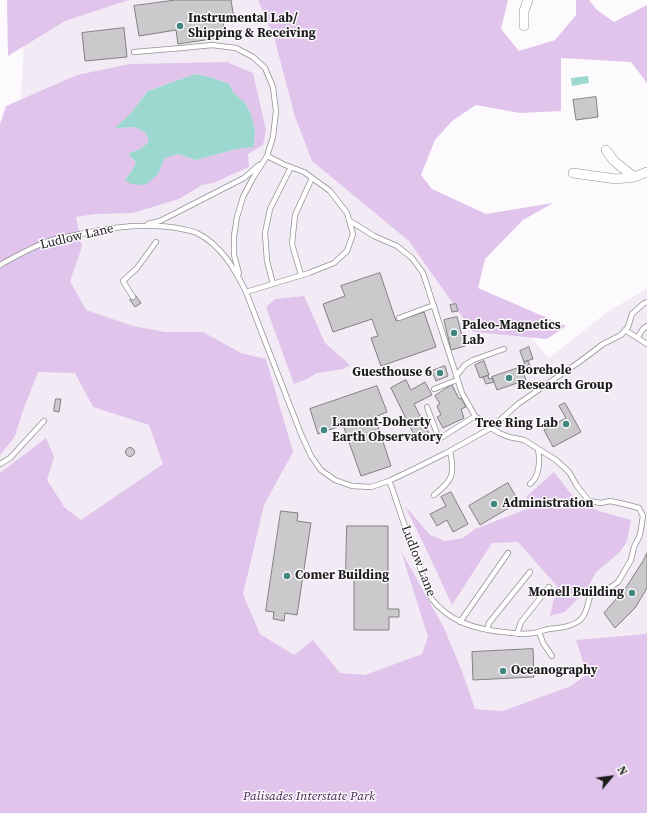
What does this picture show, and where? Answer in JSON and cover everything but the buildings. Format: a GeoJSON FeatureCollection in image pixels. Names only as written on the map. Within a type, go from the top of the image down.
{"type":"FeatureCollection","features":[{"type":"Feature","properties":{"kind":"street"},"geometry":{"type":"LineString","coordinates":[[524,26],[524,11],[528,0]]}},
{"type":"Feature","properties":{"kind":"street"},"geometry":{"type":"LineString","coordinates":[[606,150],[614,161],[634,177]]}},
{"type":"Feature","properties":{"kind":"street"},"geometry":{"type":"LineString","coordinates":[[573,173],[616,179],[634,177],[647,172]]}},
{"type":"Feature","properties":{"kind":"lane"},"geometry":{"type":"LineString","coordinates":[[134,52],[212,45],[236,48],[253,57],[265,68],[273,87],[276,111],[274,137],[267,156],[243,197],[235,230],[234,256],[246,292],[334,263],[346,251],[353,234],[347,213],[330,191],[304,172],[267,156]]}},
{"type":"Feature","properties":{"kind":"lane"},"geometry":{"type":"LineString","coordinates":[[142,226],[160,221],[244,178],[267,156]]}},
{"type":"Feature","properties":{"kind":"lane"},"geometry":{"type":"LineString","coordinates":[[273,284],[267,261],[265,233],[270,208],[291,167]]}},
{"type":"Feature","properties":{"kind":"lane"},"geometry":{"type":"LineString","coordinates":[[301,275],[292,244],[295,215],[312,178]]}},
{"type":"Feature","properties":{"kind":"lane"},"geometry":{"type":"LineString","coordinates":[[350,221],[374,236],[397,246],[412,258],[423,273],[462,393],[475,416],[491,428]]}},
{"type":"Feature","properties":{"kind":"lane","name":"Ludlow Lane"},"geometry":{"type":"LineString","coordinates":[[0,265],[50,240],[96,230],[119,227],[167,226],[196,232],[213,244],[225,256],[237,274],[246,292],[311,456],[321,470],[335,480],[352,486],[370,487],[389,481],[450,451],[491,428],[518,404],[603,344],[621,335],[628,327],[632,314],[647,302]]}},
{"type":"Feature","properties":{"kind":"lane"},"geometry":{"type":"LineString","coordinates":[[132,297],[122,281],[138,268],[156,242]]}},
{"type":"Feature","properties":{"kind":"lane"},"geometry":{"type":"LineString","coordinates":[[399,318],[434,305]]}},
{"type":"Feature","properties":{"kind":"lane"},"geometry":{"type":"LineString","coordinates":[[637,338],[647,326]]}},
{"type":"Feature","properties":{"kind":"lane"},"geometry":{"type":"LineString","coordinates":[[625,330],[647,344]]}},
{"type":"Feature","properties":{"kind":"lane"},"geometry":{"type":"LineString","coordinates":[[434,389],[457,378],[465,365],[473,360],[504,350]]}},
{"type":"Feature","properties":{"kind":"lane"},"geometry":{"type":"LineString","coordinates":[[428,407],[439,439],[475,416]]}},
{"type":"Feature","properties":{"kind":"lane"},"geometry":{"type":"LineString","coordinates":[[0,464],[10,458],[44,420]]}},
{"type":"Feature","properties":{"kind":"lane","name":"Ludlow Lane"},"geometry":{"type":"LineString","coordinates":[[389,481],[431,598],[442,610],[460,622],[471,627],[517,634],[539,632],[570,625],[580,620],[587,611],[588,600],[592,594],[608,589],[618,582],[631,560],[634,547],[640,535],[643,516],[639,508],[610,501],[600,503],[589,501],[577,486],[569,472],[556,460],[524,440],[500,434],[491,428]]}},
{"type":"Feature","properties":{"kind":"lane"},"geometry":{"type":"LineString","coordinates":[[530,484],[536,476],[539,461],[538,449]]}},
{"type":"Feature","properties":{"kind":"lane"},"geometry":{"type":"LineString","coordinates":[[434,495],[448,483],[452,474],[453,465],[450,451]]}},
{"type":"Feature","properties":{"kind":"lane"},"geometry":{"type":"LineString","coordinates":[[460,622],[508,553]]}},
{"type":"Feature","properties":{"kind":"lane"},"geometry":{"type":"LineString","coordinates":[[487,630],[489,623],[530,572]]}},
{"type":"Feature","properties":{"kind":"lane"},"geometry":{"type":"LineString","coordinates":[[517,634],[520,622],[549,587]]}},
{"type":"Feature","properties":{"kind":"lane"},"geometry":{"type":"LineString","coordinates":[[539,632],[543,643],[552,656]]}},
{"type":"Feature","properties":{"kind":"shaded area","name":"Lamont-Doherty Earth Observatory"},"geometry":{"type":"Polygon","coordinates":[[[24,0],[280,0],[407,220],[484,333],[524,330],[549,358],[610,310],[647,289],[647,663],[448,742],[0,502],[0,156],[19,127],[25,28],[24,0]]]}},
{"type":"Feature","properties":{"kind":"shaded area"},"geometry":{"type":"Polygon","coordinates":[[[195,74],[213,78],[229,84],[233,92],[245,103],[251,114],[255,130],[254,147],[236,149],[196,160],[178,154],[165,158],[158,174],[145,185],[131,184],[125,180],[136,162],[128,154],[140,149],[149,142],[146,133],[135,127],[115,128],[131,113],[148,91],[195,74]]]}},
{"type":"Feature","properties":{"kind":"shaded area"},"geometry":{"type":"Polygon","coordinates":[[[588,76],[589,83],[572,86],[571,78],[588,76]]]}},
{"type":"Feature","properties":{"kind":"green space"},"geometry":{"type":"Polygon","coordinates":[[[7,0],[129,0],[65,21],[8,56],[7,0]]]}},
{"type":"Feature","properties":{"kind":"green space"},"geometry":{"type":"Polygon","coordinates":[[[258,0],[508,0],[501,29],[519,51],[555,40],[576,15],[576,0],[589,0],[597,10],[614,22],[647,5],[647,83],[631,62],[561,58],[561,111],[520,113],[476,105],[452,121],[435,140],[421,175],[432,189],[486,214],[553,203],[523,220],[485,259],[478,288],[566,326],[547,339],[473,332],[409,241],[312,161],[295,117],[274,37],[258,0]]]}},
{"type":"Feature","properties":{"kind":"green space","name":"Palisades Interstate Park"},"geometry":{"type":"Polygon","coordinates":[[[227,62],[253,73],[266,130],[263,145],[248,154],[249,167],[213,183],[202,185],[179,199],[133,213],[96,214],[76,217],[82,247],[70,281],[86,310],[133,326],[165,332],[203,332],[241,353],[266,359],[293,452],[264,505],[243,594],[260,634],[294,655],[313,640],[340,673],[365,675],[422,654],[428,637],[401,551],[444,628],[463,674],[475,709],[503,711],[571,686],[587,674],[576,640],[646,634],[647,632],[647,813],[0,813],[0,473],[46,438],[54,457],[47,480],[65,508],[81,520],[163,464],[149,425],[93,407],[75,373],[38,372],[15,436],[0,455],[0,124],[6,106],[77,75],[130,64],[227,62]],[[195,74],[148,91],[131,113],[116,128],[135,127],[146,133],[149,142],[140,149],[128,154],[136,162],[125,180],[158,174],[165,158],[178,154],[196,160],[236,149],[254,147],[255,130],[251,114],[245,103],[233,92],[229,84],[213,78],[195,74]]]}},
{"type":"Feature","properties":{"kind":"green space"},"geometry":{"type":"Polygon","coordinates":[[[304,296],[325,343],[350,365],[343,369],[317,373],[294,384],[266,307],[275,299],[304,296]]]}},
{"type":"Feature","properties":{"kind":"green space"},"geometry":{"type":"Polygon","coordinates":[[[554,472],[575,499],[599,511],[631,520],[627,541],[620,552],[596,572],[587,589],[565,612],[550,616],[557,586],[518,542],[492,543],[452,605],[405,506],[430,535],[445,541],[463,538],[475,529],[527,509],[526,497],[554,472]]]}},
{"type":"Feature","properties":{"kind":"place","name":"Instrumental Lab/ Shipping & Receiving"},"geometry":{"type":"Point","coordinates":[180,26]}},
{"type":"Feature","properties":{"kind":"place","name":"Paleo-Magnetics Lab"},"geometry":{"type":"Point","coordinates":[454,333]}},
{"type":"Feature","properties":{"kind":"place","name":"Guesthouse 6"},"geometry":{"type":"Point","coordinates":[440,373]}},
{"type":"Feature","properties":{"kind":"place","name":"Borehole Research Group"},"geometry":{"type":"Point","coordinates":[509,378]}},
{"type":"Feature","properties":{"kind":"place","name":"Tree Ring Lab"},"geometry":{"type":"Point","coordinates":[566,424]}},
{"type":"Feature","properties":{"kind":"place","name":"Lamont-Doherty Earth Observatory"},"geometry":{"type":"Point","coordinates":[324,430]}},
{"type":"Feature","properties":{"kind":"place","name":"Administration"},"geometry":{"type":"Point","coordinates":[494,504]}},
{"type":"Feature","properties":{"kind":"place","name":"Comer Building"},"geometry":{"type":"Point","coordinates":[287,576]}},
{"type":"Feature","properties":{"kind":"place","name":"Monell Building"},"geometry":{"type":"Point","coordinates":[632,593]}},
{"type":"Feature","properties":{"kind":"place","name":"Oceanography"},"geometry":{"type":"Point","coordinates":[503,671]}}]}
